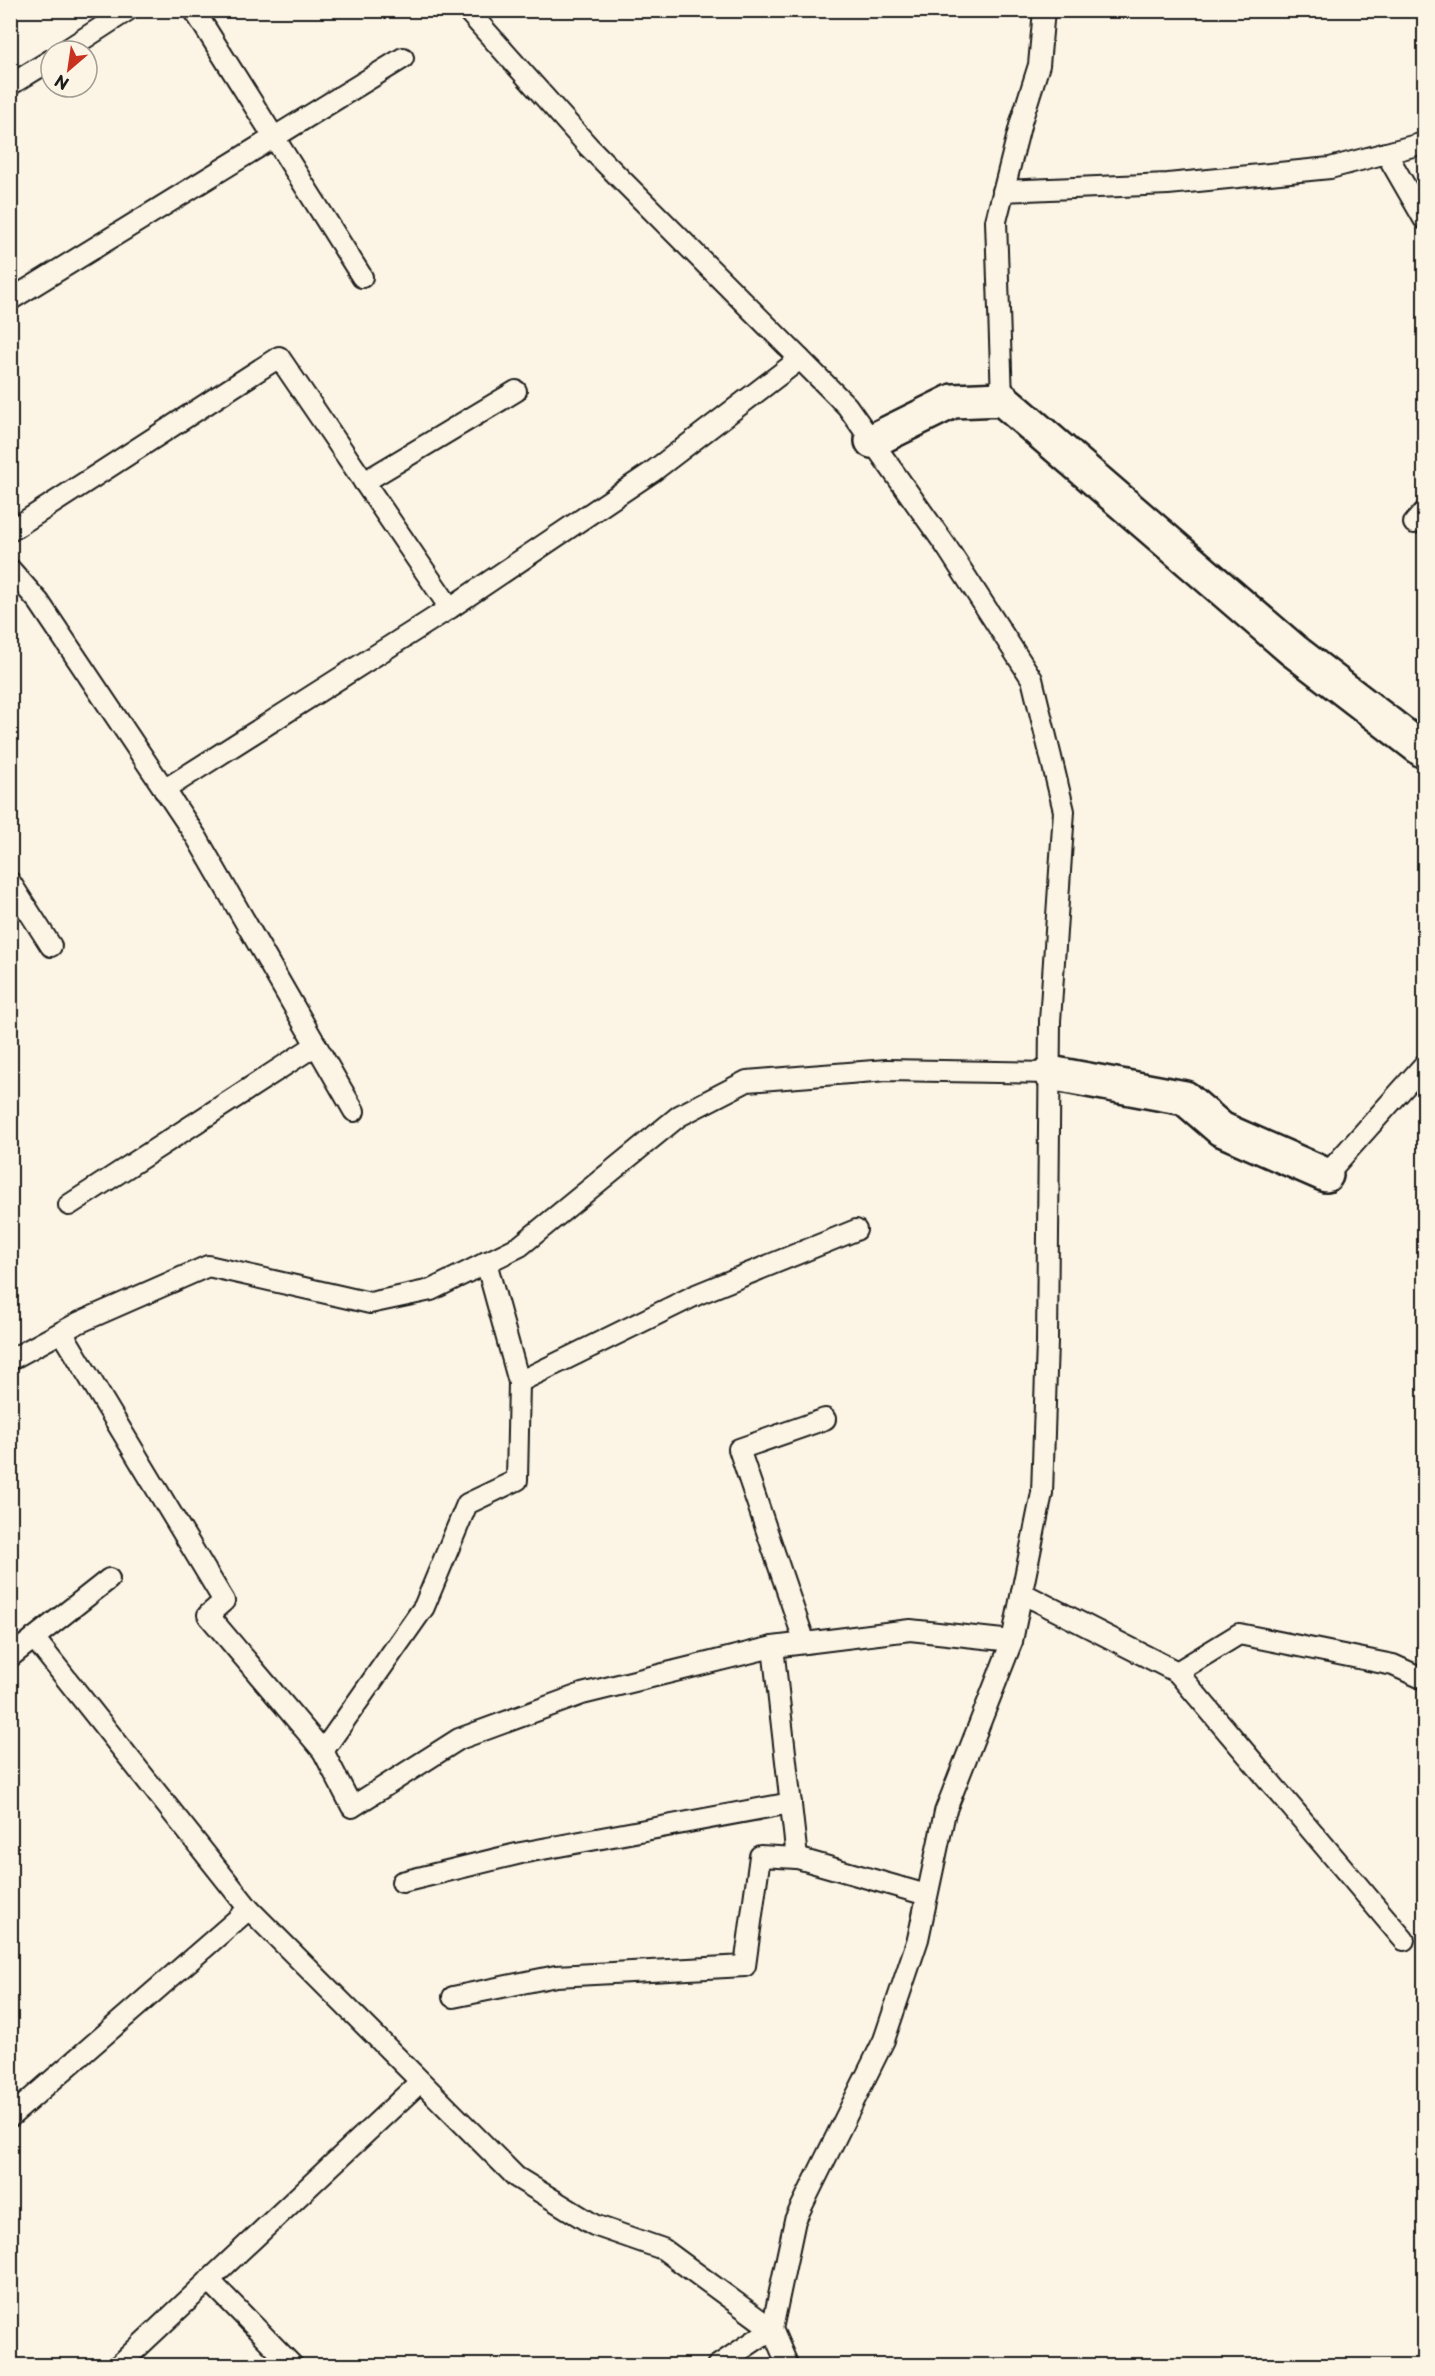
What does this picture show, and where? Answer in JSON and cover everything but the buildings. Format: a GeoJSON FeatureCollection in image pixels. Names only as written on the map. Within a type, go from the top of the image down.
{"type":"FeatureCollection","features":[{"type":"Feature","properties":{"kind":"street"},"geometry":{"type":"LineString","coordinates":[[872,441],[953,401],[1002,399],[1293,650],[1425,751]]}},
{"type":"Feature","properties":{"kind":"street"},"geometry":{"type":"LineString","coordinates":[[1050,1073],[1185,1098],[1221,1129],[1326,1175]]}},
{"type":"Feature","properties":{"kind":"lane"},"geometry":{"type":"LineString","coordinates":[[83,39],[128,10]]}},
{"type":"Feature","properties":{"kind":"lane"},"geometry":{"type":"LineString","coordinates":[[194,10],[362,277]]}},
{"type":"Feature","properties":{"kind":"lane"},"geometry":{"type":"LineString","coordinates":[[467,10],[589,147],[847,406],[946,546],[1032,679],[1064,811],[1050,1021],[1047,1342],[1042,1493],[1012,1641],[945,1812],[918,1939],[884,2040],[795,2220],[772,2329],[717,2366]]}},
{"type":"Feature","properties":{"kind":"lane"},"geometry":{"type":"LineString","coordinates":[[1002,399],[996,221],[1039,65],[1044,10]]}},
{"type":"Feature","properties":{"kind":"lane"},"geometry":{"type":"LineString","coordinates":[[10,300],[403,58]]}},
{"type":"Feature","properties":{"kind":"lane"},"geometry":{"type":"LineString","coordinates":[[10,85],[39,67]]}},
{"type":"Feature","properties":{"kind":"lane"},"geometry":{"type":"LineString","coordinates":[[1003,191],[1179,183],[1330,168],[1425,143]]}},
{"type":"Feature","properties":{"kind":"lane"},"geometry":{"type":"LineString","coordinates":[[1386,153],[1425,219]]}},
{"type":"Feature","properties":{"kind":"lane"},"geometry":{"type":"LineString","coordinates":[[10,531],[279,357],[450,608]]}},
{"type":"Feature","properties":{"kind":"lane"},"geometry":{"type":"LineString","coordinates":[[164,790],[450,608],[652,472],[800,359]]}},
{"type":"Feature","properties":{"kind":"lane"},"geometry":{"type":"LineString","coordinates":[[364,482],[516,391]]}},
{"type":"Feature","properties":{"kind":"lane"},"geometry":{"type":"LineString","coordinates":[[10,569],[39,602],[196,838],[354,1111]]}},
{"type":"Feature","properties":{"kind":"lane"},"geometry":{"type":"LineString","coordinates":[[10,882],[51,946]]}},
{"type":"Feature","properties":{"kind":"lane"},"geometry":{"type":"LineString","coordinates":[[69,1205],[316,1045]]}},
{"type":"Feature","properties":{"kind":"lane"},"geometry":{"type":"LineString","coordinates":[[1326,1175],[1425,1065]]}},
{"type":"Feature","properties":{"kind":"lane"},"geometry":{"type":"LineString","coordinates":[[10,1360],[62,1332],[208,1266],[370,1303],[430,1290],[520,1246],[679,1116],[747,1081],[887,1070],[1050,1073]]}},
{"type":"Feature","properties":{"kind":"lane"},"geometry":{"type":"LineString","coordinates":[[519,1382],[698,1294],[856,1230]]}},
{"type":"Feature","properties":{"kind":"lane"},"geometry":{"type":"LineString","coordinates":[[323,1751],[424,1607],[467,1504],[518,1480],[519,1382],[486,1262]]}},
{"type":"Feature","properties":{"kind":"lane"},"geometry":{"type":"LineString","coordinates":[[62,1332],[224,1601],[208,1615],[323,1751],[352,1807],[459,1739],[582,1695],[773,1647],[910,1630],[1012,1641]]}},
{"type":"Feature","properties":{"kind":"lane"},"geometry":{"type":"LineString","coordinates":[[805,1643],[739,1449],[825,1419]]}},
{"type":"Feature","properties":{"kind":"lane"},"geometry":{"type":"LineString","coordinates":[[10,1657],[109,1579]]}},
{"type":"Feature","properties":{"kind":"lane"},"geometry":{"type":"LineString","coordinates":[[1022,1593],[1177,1672],[1404,1940]]}},
{"type":"Feature","properties":{"kind":"lane"},"geometry":{"type":"LineString","coordinates":[[1177,1672],[1239,1634],[1394,1665],[1425,1679]]}},
{"type":"Feature","properties":{"kind":"lane"},"geometry":{"type":"LineString","coordinates":[[34,1638],[249,1910],[516,2177],[594,2224],[663,2249],[772,2329],[788,2366]]}},
{"type":"Feature","properties":{"kind":"lane"},"geometry":{"type":"LineString","coordinates":[[773,1647],[797,1858]]}},
{"type":"Feature","properties":{"kind":"lane"},"geometry":{"type":"LineString","coordinates":[[402,1882],[521,1853],[790,1803]]}},
{"type":"Feature","properties":{"kind":"lane"},"geometry":{"type":"LineString","coordinates":[[453,1997],[556,1976],[745,1966],[760,1856],[797,1858],[927,1895]]}},
{"type":"Feature","properties":{"kind":"lane"},"geometry":{"type":"LineString","coordinates":[[10,2117],[249,1910]]}},
{"type":"Feature","properties":{"kind":"lane"},"geometry":{"type":"LineString","coordinates":[[118,2366],[420,2082]]}},
{"type":"Feature","properties":{"kind":"lane"},"geometry":{"type":"LineString","coordinates":[[209,2280],[293,2366]]}}]}
